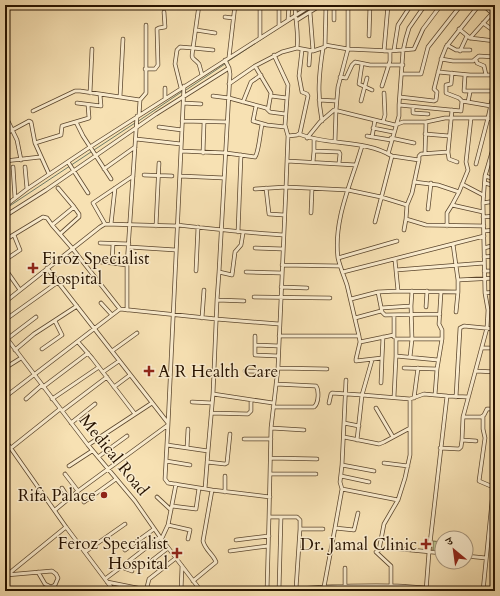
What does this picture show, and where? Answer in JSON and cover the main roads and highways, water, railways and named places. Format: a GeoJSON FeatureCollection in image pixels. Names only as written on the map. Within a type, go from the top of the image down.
{"type":"FeatureCollection","features":[{"type":"Feature","properties":{"kind":"waterway"},"geometry":{"type":"LineString","coordinates":[[227,62],[280,27]]}},
{"type":"Feature","properties":{"kind":"waterway"},"geometry":{"type":"LineString","coordinates":[[186,90],[225,64]]}},
{"type":"Feature","properties":{"kind":"waterway"},"geometry":{"type":"LineString","coordinates":[[137,122],[183,91]]}},
{"type":"Feature","properties":{"kind":"waterway"},"geometry":{"type":"LineString","coordinates":[[94,150],[135,123]]}},
{"type":"Feature","properties":{"kind":"waterway"},"geometry":{"type":"LineString","coordinates":[[5,209],[91,152]]}},
{"type":"Feature","properties":{"kind":"place","name":"Firoz Specialist Hospital"},"geometry":{"type":"Point","coordinates":[33,268]}},
{"type":"Feature","properties":{"kind":"place","name":"A R Health Care"},"geometry":{"type":"Point","coordinates":[149,371]}},
{"type":"Feature","properties":{"kind":"place","name":"Rifa Palace"},"geometry":{"type":"Point","coordinates":[104,495]}},
{"type":"Feature","properties":{"kind":"place","name":"Dr. Jamal Clinic"},"geometry":{"type":"Point","coordinates":[426,544]}},
{"type":"Feature","properties":{"kind":"place","name":"Feroz Specialist Hospital"},"geometry":{"type":"Point","coordinates":[177,553]}}]}
